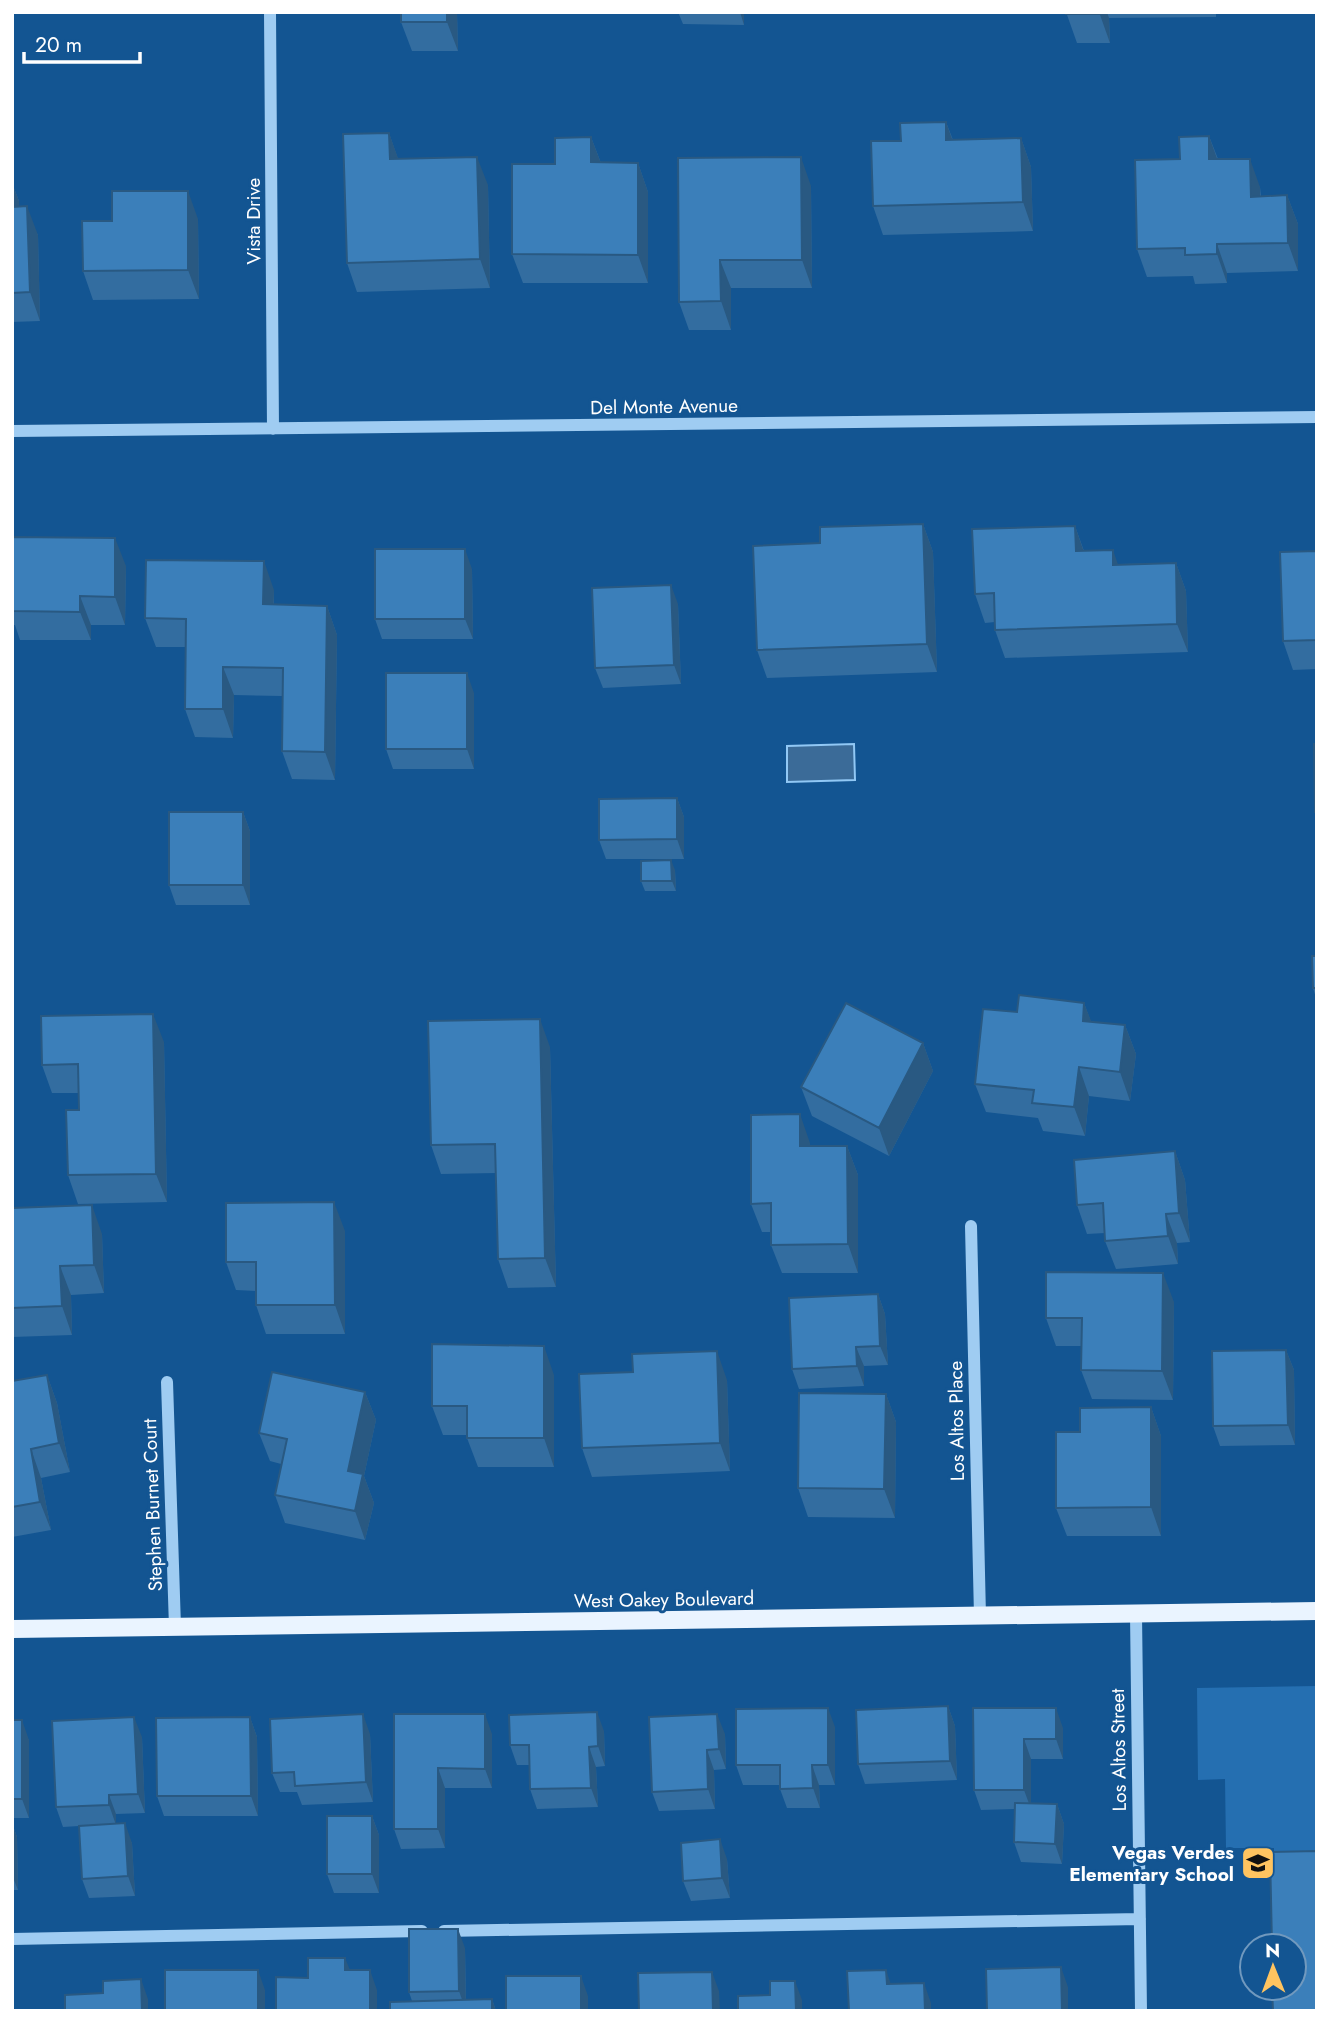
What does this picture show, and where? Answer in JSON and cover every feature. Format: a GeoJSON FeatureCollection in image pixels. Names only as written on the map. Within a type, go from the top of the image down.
{"type":"FeatureCollection","features":[{"type":"Feature","properties":{"kind":"main road","name":"West Oakey Boulevard"},"geometry":{"type":"LineString","coordinates":[[12,1629],[1317,1611]]}},
{"type":"Feature","properties":{"kind":"street","name":"Vista Drive"},"geometry":{"type":"LineString","coordinates":[[270,12],[274,429]]}},
{"type":"Feature","properties":{"kind":"street","name":"Del Monte Avenue"},"geometry":{"type":"LineString","coordinates":[[12,431],[1317,417]]}},
{"type":"Feature","properties":{"kind":"street","name":"Los Altos Place"},"geometry":{"type":"LineString","coordinates":[[971,1226],[980,1616]]}},
{"type":"Feature","properties":{"kind":"street","name":"Stephen Burnet Court"},"geometry":{"type":"LineString","coordinates":[[167,1382],[175,1627]]}},
{"type":"Feature","properties":{"kind":"street","name":"Los Altos Street"},"geometry":{"type":"LineString","coordinates":[[1136,1614],[1141,2011]]}},
{"type":"Feature","properties":{"kind":"street"},"geometry":{"type":"LineString","coordinates":[[12,1939],[1140,1919]]}},
{"type":"Feature","properties":{"kind":"shaded area"},"geometry":{"type":"Polygon","coordinates":[[[854,744],[855,780],[787,782],[787,746],[854,744]]]}},
{"type":"Feature","properties":{"kind":"shaded area"},"geometry":{"type":"Polygon","coordinates":[[[1317,1686],[1317,2011],[1308,2002],[1308,1932],[1289,1932],[1274,1889],[1274,1848],[1226,1848],[1225,1779],[1198,1780],[1197,1688],[1317,1686]]]}},
{"type":"Feature","properties":{"kind":"building"},"geometry":{"type":"Polygon","coordinates":[[[401,12],[447,12],[447,22],[401,22],[401,12]]]}},
{"type":"Feature","properties":{"kind":"building"},"geometry":{"type":"Polygon","coordinates":[[[1099,12],[1099,14],[1066,14],[1099,12]]]}},
{"type":"Feature","properties":{"kind":"building"},"geometry":{"type":"Polygon","coordinates":[[[946,122],[946,140],[1021,138],[1023,202],[873,206],[871,141],[901,141],[900,123],[946,122]]]}},
{"type":"Feature","properties":{"kind":"building"},"geometry":{"type":"Polygon","coordinates":[[[389,133],[390,159],[477,157],[480,259],[347,263],[343,134],[389,133]]]}},
{"type":"Feature","properties":{"kind":"building"},"geometry":{"type":"Polygon","coordinates":[[[1209,136],[1209,159],[1250,159],[1251,197],[1287,195],[1288,243],[1217,244],[1217,254],[1185,255],[1185,248],[1137,249],[1135,160],[1180,159],[1179,137],[1209,136]]]}},
{"type":"Feature","properties":{"kind":"building"},"geometry":{"type":"Polygon","coordinates":[[[591,137],[591,162],[638,163],[638,255],[512,254],[512,164],[555,164],[555,138],[591,137]]]}},
{"type":"Feature","properties":{"kind":"building"},"geometry":{"type":"Polygon","coordinates":[[[801,157],[802,260],[720,260],[721,301],[679,302],[678,158],[801,157]]]}},
{"type":"Feature","properties":{"kind":"building"},"geometry":{"type":"Polygon","coordinates":[[[112,191],[188,191],[188,270],[83,271],[82,221],[112,221],[112,191]]]}},
{"type":"Feature","properties":{"kind":"building"},"geometry":{"type":"Polygon","coordinates":[[[27,206],[30,292],[12,293],[12,207],[27,206]]]}},
{"type":"Feature","properties":{"kind":"building"},"geometry":{"type":"Polygon","coordinates":[[[923,524],[927,644],[757,650],[753,546],[820,543],[820,527],[923,524]]]}},
{"type":"Feature","properties":{"kind":"building"},"geometry":{"type":"Polygon","coordinates":[[[1075,526],[1076,551],[1113,550],[1113,565],[1176,563],[1177,624],[995,630],[994,593],[975,594],[972,529],[1075,526]]]}},
{"type":"Feature","properties":{"kind":"building"},"geometry":{"type":"Polygon","coordinates":[[[12,537],[115,538],[115,597],[80,596],[80,612],[12,611],[12,537]]]}},
{"type":"Feature","properties":{"kind":"building"},"geometry":{"type":"Polygon","coordinates":[[[375,549],[465,549],[465,619],[375,619],[375,549]]]}},
{"type":"Feature","properties":{"kind":"building"},"geometry":{"type":"Polygon","coordinates":[[[1317,551],[1317,640],[1283,641],[1280,552],[1317,551]]]}},
{"type":"Feature","properties":{"kind":"building"},"geometry":{"type":"Polygon","coordinates":[[[146,560],[264,561],[263,604],[327,606],[325,752],[282,751],[283,668],[223,667],[223,709],[185,709],[186,619],[145,618],[146,560]]]}},
{"type":"Feature","properties":{"kind":"building"},"geometry":{"type":"Polygon","coordinates":[[[671,585],[674,665],[595,668],[592,588],[671,585]]]}},
{"type":"Feature","properties":{"kind":"building"},"geometry":{"type":"Polygon","coordinates":[[[386,673],[467,673],[467,749],[386,749],[386,673]]]}},
{"type":"Feature","properties":{"kind":"building"},"geometry":{"type":"Polygon","coordinates":[[[1314,744],[1317,744],[1317,812],[1315,812],[1314,744]]]}},
{"type":"Feature","properties":{"kind":"building"},"geometry":{"type":"Polygon","coordinates":[[[677,798],[677,839],[599,840],[599,799],[677,798]]]}},
{"type":"Feature","properties":{"kind":"building"},"geometry":{"type":"Polygon","coordinates":[[[169,812],[243,812],[243,885],[169,885],[169,812]]]}},
{"type":"Feature","properties":{"kind":"building"},"geometry":{"type":"Polygon","coordinates":[[[671,860],[672,881],[641,881],[641,861],[671,860]]]}},
{"type":"Feature","properties":{"kind":"building"},"geometry":{"type":"Polygon","coordinates":[[[1312,956],[1317,956],[1317,988],[1313,988],[1312,956]]]}},
{"type":"Feature","properties":{"kind":"building"},"geometry":{"type":"Polygon","coordinates":[[[1019,995],[1084,1003],[1083,1021],[1125,1025],[1120,1072],[1079,1067],[1074,1107],[1032,1103],[1034,1090],[975,1084],[983,1009],[1017,1012],[1019,995]]]}},
{"type":"Feature","properties":{"kind":"building"},"geometry":{"type":"Polygon","coordinates":[[[846,1003],[923,1043],[879,1128],[801,1087],[846,1003]]]}},
{"type":"Feature","properties":{"kind":"building"},"geometry":{"type":"Polygon","coordinates":[[[153,1014],[156,1174],[68,1175],[66,1110],[79,1110],[78,1064],[42,1065],[41,1016],[153,1014]]]}},
{"type":"Feature","properties":{"kind":"building"},"geometry":{"type":"Polygon","coordinates":[[[540,1019],[545,1258],[498,1259],[495,1144],[431,1145],[428,1021],[540,1019]]]}},
{"type":"Feature","properties":{"kind":"building"},"geometry":{"type":"Polygon","coordinates":[[[800,1114],[800,1146],[847,1146],[848,1244],[771,1245],[771,1203],[751,1204],[751,1115],[800,1114]]]}},
{"type":"Feature","properties":{"kind":"building"},"geometry":{"type":"Polygon","coordinates":[[[1175,1151],[1179,1213],[1166,1214],[1168,1236],[1105,1241],[1103,1203],[1077,1205],[1074,1160],[1175,1151]]]}},
{"type":"Feature","properties":{"kind":"building"},"geometry":{"type":"Polygon","coordinates":[[[334,1202],[335,1305],[256,1305],[256,1262],[226,1262],[226,1203],[334,1202]]]}},
{"type":"Feature","properties":{"kind":"building"},"geometry":{"type":"Polygon","coordinates":[[[92,1205],[94,1265],[60,1266],[62,1306],[12,1308],[12,1208],[92,1205]]]}},
{"type":"Feature","properties":{"kind":"building"},"geometry":{"type":"Polygon","coordinates":[[[1046,1272],[1163,1273],[1162,1371],[1081,1370],[1082,1318],[1046,1318],[1046,1272]]]}},
{"type":"Feature","properties":{"kind":"building"},"geometry":{"type":"Polygon","coordinates":[[[878,1294],[880,1346],[856,1347],[857,1366],[792,1369],[789,1298],[878,1294]]]}},
{"type":"Feature","properties":{"kind":"building"},"geometry":{"type":"Polygon","coordinates":[[[432,1344],[544,1346],[544,1438],[467,1438],[467,1406],[432,1406],[432,1344]]]}},
{"type":"Feature","properties":{"kind":"building"},"geometry":{"type":"Polygon","coordinates":[[[1286,1350],[1288,1425],[1213,1426],[1212,1351],[1286,1350]]]}},
{"type":"Feature","properties":{"kind":"building"},"geometry":{"type":"Polygon","coordinates":[[[717,1351],[720,1443],[582,1448],[579,1374],[633,1372],[632,1354],[717,1351]]]}},
{"type":"Feature","properties":{"kind":"building"},"geometry":{"type":"Polygon","coordinates":[[[272,1372],[365,1392],[348,1471],[363,1474],[355,1511],[275,1495],[287,1439],[259,1433],[272,1372]]]}},
{"type":"Feature","properties":{"kind":"building"},"geometry":{"type":"Polygon","coordinates":[[[47,1375],[59,1443],[31,1449],[40,1502],[12,1507],[12,1381],[47,1375]]]}},
{"type":"Feature","properties":{"kind":"building"},"geometry":{"type":"Polygon","coordinates":[[[799,1393],[886,1394],[884,1489],[798,1488],[799,1393]]]}},
{"type":"Feature","properties":{"kind":"building"},"geometry":{"type":"Polygon","coordinates":[[[1151,1407],[1151,1507],[1056,1508],[1056,1432],[1080,1432],[1080,1408],[1151,1407]]]}},
{"type":"Feature","properties":{"kind":"building"},"geometry":{"type":"Polygon","coordinates":[[[948,1706],[950,1761],[858,1764],[856,1710],[948,1706]]]}},
{"type":"Feature","properties":{"kind":"building"},"geometry":{"type":"Polygon","coordinates":[[[828,1708],[828,1765],[812,1765],[813,1788],[780,1789],[780,1765],[736,1765],[736,1709],[828,1708]]]}},
{"type":"Feature","properties":{"kind":"building"},"geometry":{"type":"Polygon","coordinates":[[[973,1708],[1056,1708],[1056,1739],[1024,1739],[1024,1790],[974,1790],[973,1708]]]}},
{"type":"Feature","properties":{"kind":"building"},"geometry":{"type":"Polygon","coordinates":[[[597,1712],[598,1746],[589,1747],[591,1788],[530,1789],[529,1745],[510,1745],[509,1715],[597,1712]]]}},
{"type":"Feature","properties":{"kind":"building"},"geometry":{"type":"Polygon","coordinates":[[[363,1714],[366,1782],[295,1786],[294,1772],[272,1773],[270,1719],[363,1714]]]}},
{"type":"Feature","properties":{"kind":"building"},"geometry":{"type":"Polygon","coordinates":[[[394,1714],[485,1714],[485,1769],[438,1768],[438,1829],[394,1829],[394,1714]]]}},
{"type":"Feature","properties":{"kind":"building"},"geometry":{"type":"Polygon","coordinates":[[[717,1714],[719,1749],[707,1750],[708,1789],[652,1792],[649,1717],[717,1714]]]}},
{"type":"Feature","properties":{"kind":"building"},"geometry":{"type":"Polygon","coordinates":[[[134,1717],[138,1794],[109,1795],[109,1805],[56,1807],[52,1721],[134,1717]]]}},
{"type":"Feature","properties":{"kind":"building"},"geometry":{"type":"Polygon","coordinates":[[[250,1717],[251,1796],[157,1796],[156,1718],[250,1717]]]}},
{"type":"Feature","properties":{"kind":"building"},"geometry":{"type":"Polygon","coordinates":[[[12,1720],[22,1720],[22,1799],[12,1799],[12,1720]]]}},
{"type":"Feature","properties":{"kind":"building"},"geometry":{"type":"Polygon","coordinates":[[[1015,1803],[1057,1804],[1055,1844],[1014,1842],[1015,1803]]]}},
{"type":"Feature","properties":{"kind":"building"},"geometry":{"type":"Polygon","coordinates":[[[327,1816],[372,1816],[372,1874],[327,1874],[327,1816]]]}},
{"type":"Feature","properties":{"kind":"building"},"geometry":{"type":"Polygon","coordinates":[[[125,1823],[128,1876],[82,1879],[79,1826],[125,1823]]]}},
{"type":"Feature","properties":{"kind":"building"},"geometry":{"type":"Polygon","coordinates":[[[720,1839],[722,1878],[683,1881],[681,1843],[720,1839]]]}},
{"type":"Feature","properties":{"kind":"building"},"geometry":{"type":"Polygon","coordinates":[[[1317,1851],[1317,2011],[1273,2011],[1273,2002],[1308,2002],[1308,1932],[1272,1932],[1270,1852],[1317,1851]]]}},
{"type":"Feature","properties":{"kind":"building"},"geometry":{"type":"Polygon","coordinates":[[[409,1929],[458,1929],[459,1991],[409,1992],[409,1929]]]}},
{"type":"Feature","properties":{"kind":"building"},"geometry":{"type":"Polygon","coordinates":[[[308,1958],[345,1958],[345,1970],[370,1970],[370,2011],[276,2011],[276,1977],[308,1978],[308,1958]]]}},
{"type":"Feature","properties":{"kind":"building"},"geometry":{"type":"Polygon","coordinates":[[[1061,1967],[1062,2011],[987,2011],[986,1969],[1061,1967]]]}},
{"type":"Feature","properties":{"kind":"building"},"geometry":{"type":"Polygon","coordinates":[[[165,1970],[258,1970],[258,2011],[165,2011],[165,1970]]]}},
{"type":"Feature","properties":{"kind":"building"},"geometry":{"type":"Polygon","coordinates":[[[886,1970],[887,1984],[924,1983],[925,2011],[849,2011],[847,1971],[886,1970]]]}},
{"type":"Feature","properties":{"kind":"building"},"geometry":{"type":"Polygon","coordinates":[[[712,1972],[713,2011],[639,2011],[638,1973],[712,1972]]]}},
{"type":"Feature","properties":{"kind":"building"},"geometry":{"type":"Polygon","coordinates":[[[506,1976],[581,1976],[581,2011],[506,2011],[506,1976]]]}},
{"type":"Feature","properties":{"kind":"building"},"geometry":{"type":"Polygon","coordinates":[[[141,1979],[142,2011],[65,2011],[65,1995],[103,1993],[103,1981],[141,1979]]]}},
{"type":"Feature","properties":{"kind":"building"},"geometry":{"type":"Polygon","coordinates":[[[770,1981],[795,1981],[796,2011],[738,2011],[738,1996],[770,1995],[770,1981]]]}},
{"type":"Feature","properties":{"kind":"building"},"geometry":{"type":"Polygon","coordinates":[[[492,1999],[492,2011],[390,2011],[390,2002],[492,1999]]]}},
{"type":"Feature","properties":{"kind":"place","name":"Vegas Verdes Elementary School"},"geometry":{"type":"Point","coordinates":[1258,1863]}}]}
